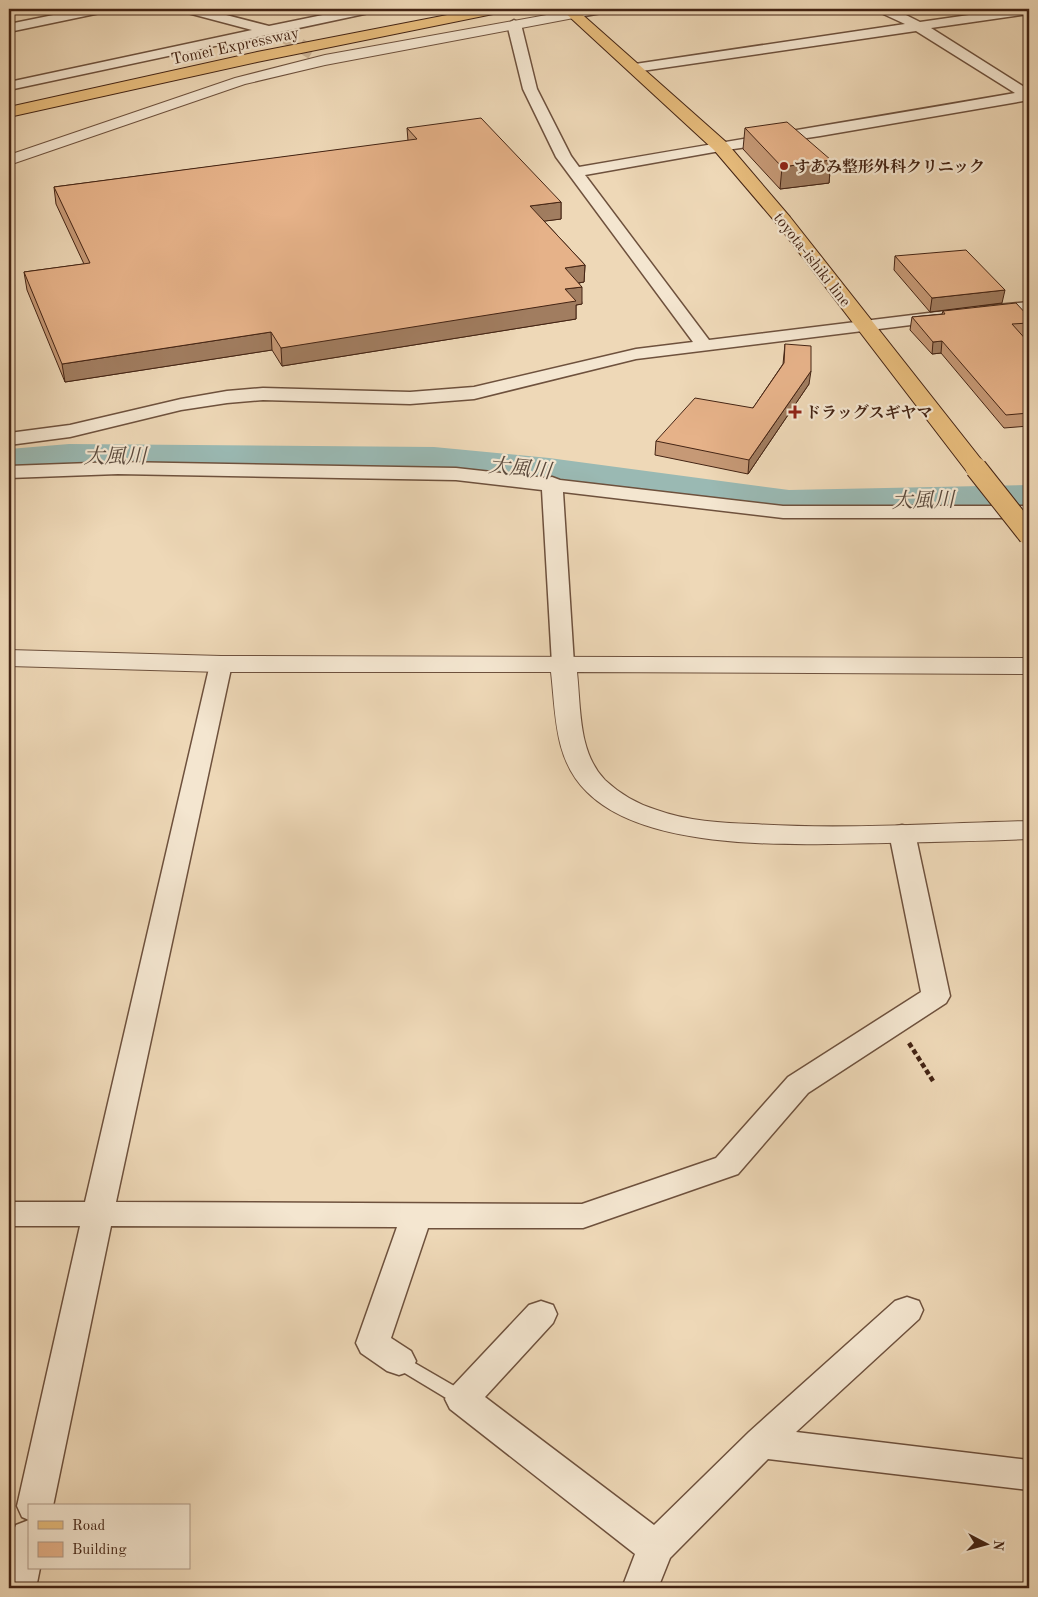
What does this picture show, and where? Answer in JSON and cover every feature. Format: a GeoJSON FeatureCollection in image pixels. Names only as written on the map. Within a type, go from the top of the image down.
{"type":"FeatureCollection","features":[{"type":"Feature","properties":{"kind":"main road","name":"Tomei Expressway"},"geometry":{"type":"LineString","coordinates":[[9,101],[448,9]]}},
{"type":"Feature","properties":{"kind":"main road","name":"Tomei Expressway"},"geometry":{"type":"LineString","coordinates":[[9,112],[248,59],[498,9]]}},
{"type":"Feature","properties":{"kind":"main road","name":"toyota-ishiki line"},"geometry":{"type":"LineString","coordinates":[[571,11],[720,146],[784,221],[1029,535]]}},
{"type":"Feature","properties":{"kind":"street"},"geometry":{"type":"LineString","coordinates":[[9,28],[100,9]]}},
{"type":"Feature","properties":{"kind":"street"},"geometry":{"type":"LineString","coordinates":[[189,9],[275,32]]}},
{"type":"Feature","properties":{"kind":"street"},"geometry":{"type":"LineString","coordinates":[[9,86],[275,32],[369,9]]}},
{"type":"Feature","properties":{"kind":"street"},"geometry":{"type":"LineString","coordinates":[[9,160],[240,81],[322,58],[514,24],[571,11],[602,9]]}},
{"type":"Feature","properties":{"kind":"street"},"geometry":{"type":"LineString","coordinates":[[884,9],[918,26],[1029,95]]}},
{"type":"Feature","properties":{"kind":"street"},"geometry":{"type":"LineString","coordinates":[[635,68],[1029,10]]}},
{"type":"Feature","properties":{"kind":"street"},"geometry":{"type":"LineString","coordinates":[[514,24],[530,89],[564,157],[705,346]]}},
{"type":"Feature","properties":{"kind":"street"},"geometry":{"type":"LineString","coordinates":[[576,172],[720,146],[820,132],[1029,95]]}},
{"type":"Feature","properties":{"kind":"street"},"geometry":{"type":"LineString","coordinates":[[9,439],[62,433],[171,406],[239,396],[263,394],[410,398],[474,393],[636,354],[864,325],[1029,307]]}},
{"type":"Feature","properties":{"kind":"street"},"geometry":{"type":"LineString","coordinates":[[9,472],[118,468],[456,474],[552,483],[783,512],[1029,512]]}},
{"type":"Feature","properties":{"kind":"street"},"geometry":{"type":"LineString","coordinates":[[552,483],[564,664],[574,748],[584,770],[606,797],[625,809],[650,818],[725,831],[795,835],[1029,830]]}},
{"type":"Feature","properties":{"kind":"street"},"geometry":{"type":"LineString","coordinates":[[9,658],[221,664],[1029,666]]}},
{"type":"Feature","properties":{"kind":"street"},"geometry":{"type":"LineString","coordinates":[[35,1504],[221,664]]}},
{"type":"Feature","properties":{"kind":"street"},"geometry":{"type":"LineString","coordinates":[[9,1214],[583,1216],[727,1166],[798,1085],[936,996],[902,833]]}},
{"type":"Feature","properties":{"kind":"street"},"geometry":{"type":"LineString","coordinates":[[399,1362],[373,1344],[417,1215]]}},
{"type":"Feature","properties":{"kind":"street"},"geometry":{"type":"LineString","coordinates":[[640,1588],[656,1548],[761,1443],[907,1310]]}},
{"type":"Feature","properties":{"kind":"street"},"geometry":{"type":"LineString","coordinates":[[541,1314],[462,1399],[656,1548]]}},
{"type":"Feature","properties":{"kind":"street"},"geometry":{"type":"LineString","coordinates":[[761,1443],[1029,1475]]}},
{"type":"Feature","properties":{"kind":"street"},"geometry":{"type":"LineString","coordinates":[[18,1588],[28,1541]]}},
{"type":"Feature","properties":{"kind":"lane"},"geometry":{"type":"LineString","coordinates":[[399,1362],[462,1399]]}},
{"type":"Feature","properties":{"kind":"path"},"geometry":{"type":"LineString","coordinates":[[896,1021],[933,1081]]}},
{"type":"Feature","properties":{"kind":"building"},"geometry":{"type":"Polygon","coordinates":[[[481,118],[561,202],[530,206],[585,265],[565,268],[582,287],[565,289],[576,301],[281,348],[271,332],[62,364],[24,272],[90,263],[54,187],[417,139],[407,128],[481,118]]]}},
{"type":"Feature","properties":{"kind":"building"},"geometry":{"type":"Polygon","coordinates":[[[787,122],[831,160],[782,167],[745,128],[787,122]]]}},
{"type":"Feature","properties":{"kind":"building"},"geometry":{"type":"Polygon","coordinates":[[[966,250],[1005,290],[932,298],[895,256],[966,250]]]}},
{"type":"Feature","properties":{"kind":"building"},"geometry":{"type":"Polygon","coordinates":[[[1016,303],[1029,317],[1029,323],[1012,324],[1029,343],[1029,413],[1006,415],[942,341],[933,342],[912,317],[945,314],[943,311],[1016,303]]]}},
{"type":"Feature","properties":{"kind":"building"},"geometry":{"type":"Polygon","coordinates":[[[785,344],[811,346],[811,371],[749,460],[656,441],[695,398],[753,408],[784,363],[785,344]]]}},
{"type":"Feature","properties":{"kind":"waterway","name":"大風川"},"geometry":{"type":"LineString","coordinates":[[9,461],[69,456],[434,459],[549,470],[789,503],[1029,498]]}},
{"type":"Feature","properties":{"kind":"tunnel"},"geometry":{"type":"LineString","coordinates":[[281,34],[318,56]]}},
{"type":"Feature","properties":{"kind":"place","name":"すあみ整形外科クリニック"},"geometry":{"type":"Point","coordinates":[784,166]}},
{"type":"Feature","properties":{"kind":"place","name":"ドラッグスギヤマ"},"geometry":{"type":"Point","coordinates":[795,412]}}]}
